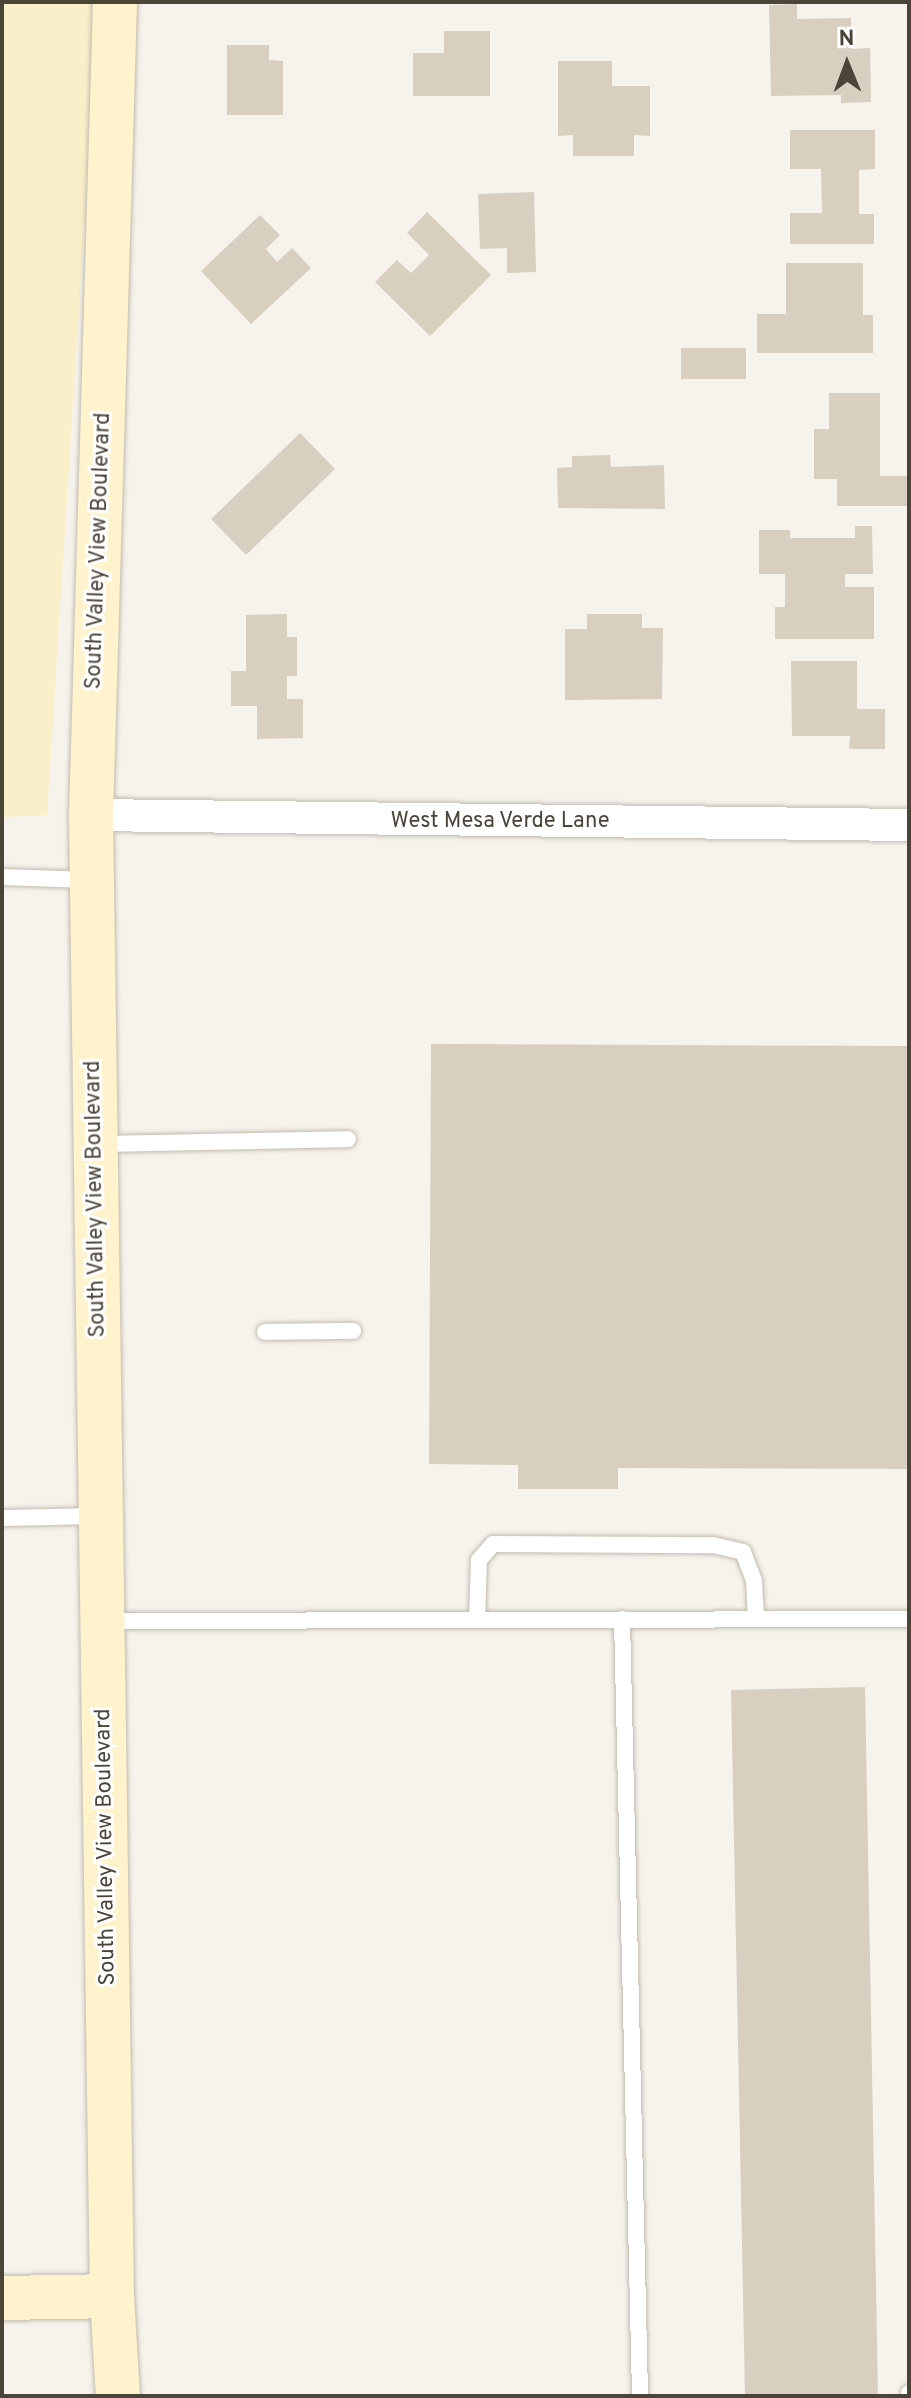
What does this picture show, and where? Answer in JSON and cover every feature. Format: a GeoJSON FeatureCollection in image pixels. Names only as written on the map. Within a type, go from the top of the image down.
{"type":"FeatureCollection","features":[{"type":"Feature","properties":{"kind":"main road","name":"South Valley View Boulevard"},"geometry":{"type":"LineString","coordinates":[[115,2],[91,815],[112,2296],[118,2396]]}},
{"type":"Feature","properties":{"kind":"main road"},"geometry":{"type":"LineString","coordinates":[[2,2298],[112,2296]]}},
{"type":"Feature","properties":{"kind":"street","name":"West Mesa Verde Lane"},"geometry":{"type":"LineString","coordinates":[[91,815],[909,825]]}},
{"type":"Feature","properties":{"kind":"lane"},"geometry":{"type":"LineString","coordinates":[[2,877],[92,881]]}},
{"type":"Feature","properties":{"kind":"lane"},"geometry":{"type":"LineString","coordinates":[[96,1144],[348,1139]]}},
{"type":"Feature","properties":{"kind":"lane"},"geometry":{"type":"LineString","coordinates":[[265,1332],[353,1331]]}},
{"type":"Feature","properties":{"kind":"lane"},"geometry":{"type":"LineString","coordinates":[[2,1518],[101,1516]]}},
{"type":"Feature","properties":{"kind":"lane"},"geometry":{"type":"LineString","coordinates":[[477,1619],[479,1560],[493,1544],[713,1545],[743,1552],[754,1580],[756,1619]]}},
{"type":"Feature","properties":{"kind":"lane"},"geometry":{"type":"LineString","coordinates":[[622,1619],[640,2396]]}},
{"type":"Feature","properties":{"kind":"lane"},"geometry":{"type":"LineString","coordinates":[[102,1621],[909,1619]]}},
{"type":"Feature","properties":{"kind":"sand"},"geometry":{"type":"Polygon","coordinates":[[[2,2],[92,2],[94,69],[47,815],[2,817],[2,2]]]}},
{"type":"Feature","properties":{"kind":"building"},"geometry":{"type":"Polygon","coordinates":[[[797,4],[797,19],[851,18],[852,49],[870,48],[871,102],[841,103],[841,95],[771,96],[769,5],[797,4]]]}},
{"type":"Feature","properties":{"kind":"building"},"geometry":{"type":"Polygon","coordinates":[[[444,31],[490,31],[490,96],[413,96],[413,53],[444,53],[444,31]]]}},
{"type":"Feature","properties":{"kind":"building"},"geometry":{"type":"Polygon","coordinates":[[[227,45],[269,45],[269,60],[283,61],[283,115],[227,115],[227,45]]]}},
{"type":"Feature","properties":{"kind":"building"},"geometry":{"type":"Polygon","coordinates":[[[558,61],[612,61],[612,86],[650,86],[650,136],[634,135],[634,156],[573,156],[573,135],[558,136],[558,61]]]}},
{"type":"Feature","properties":{"kind":"building"},"geometry":{"type":"Polygon","coordinates":[[[790,130],[875,130],[875,169],[859,170],[859,214],[874,214],[874,244],[790,244],[790,213],[822,213],[821,169],[790,169],[790,130]]]}},
{"type":"Feature","properties":{"kind":"building"},"geometry":{"type":"Polygon","coordinates":[[[534,192],[536,272],[507,273],[507,248],[480,249],[478,194],[534,192]]]}},
{"type":"Feature","properties":{"kind":"building"},"geometry":{"type":"Polygon","coordinates":[[[427,212],[491,275],[430,336],[375,282],[397,260],[411,273],[429,255],[407,233],[427,212]]]}},
{"type":"Feature","properties":{"kind":"building"},"geometry":{"type":"Polygon","coordinates":[[[260,215],[280,235],[266,249],[277,262],[292,248],[311,268],[251,324],[201,271],[260,215]]]}},
{"type":"Feature","properties":{"kind":"building"},"geometry":{"type":"Polygon","coordinates":[[[786,263],[863,263],[863,315],[873,315],[873,353],[757,353],[757,314],[786,314],[786,263]]]}},
{"type":"Feature","properties":{"kind":"building"},"geometry":{"type":"Polygon","coordinates":[[[681,348],[746,348],[746,379],[681,379],[681,348]]]}},
{"type":"Feature","properties":{"kind":"building"},"geometry":{"type":"Polygon","coordinates":[[[829,393],[880,393],[880,476],[909,476],[909,506],[837,506],[837,479],[814,479],[814,429],[829,429],[829,393]]]}},
{"type":"Feature","properties":{"kind":"building"},"geometry":{"type":"Polygon","coordinates":[[[300,433],[335,469],[246,555],[211,519],[300,433]]]}},
{"type":"Feature","properties":{"kind":"building"},"geometry":{"type":"Polygon","coordinates":[[[610,455],[611,467],[664,465],[665,509],[558,508],[557,468],[572,467],[572,456],[610,455]]]}},
{"type":"Feature","properties":{"kind":"building"},"geometry":{"type":"Polygon","coordinates":[[[855,526],[872,526],[873,574],[845,574],[845,587],[874,587],[874,639],[775,639],[775,607],[785,607],[785,574],[759,574],[759,530],[790,530],[790,538],[855,538],[855,526]]]}},
{"type":"Feature","properties":{"kind":"building"},"geometry":{"type":"Polygon","coordinates":[[[287,614],[287,637],[297,637],[297,676],[287,676],[287,699],[303,699],[303,738],[257,739],[257,706],[231,706],[231,671],[246,671],[246,615],[287,614]]]}},
{"type":"Feature","properties":{"kind":"building"},"geometry":{"type":"Polygon","coordinates":[[[587,614],[642,614],[642,628],[663,628],[662,699],[565,700],[565,629],[587,629],[587,614]]]}},
{"type":"Feature","properties":{"kind":"building"},"geometry":{"type":"Polygon","coordinates":[[[791,661],[857,661],[857,709],[885,709],[885,749],[849,749],[850,736],[792,736],[791,661]]]}},
{"type":"Feature","properties":{"kind":"building"},"geometry":{"type":"Polygon","coordinates":[[[431,1044],[909,1046],[909,1469],[618,1468],[618,1489],[518,1489],[518,1465],[429,1464],[431,1044]]]}},
{"type":"Feature","properties":{"kind":"building"},"geometry":{"type":"Polygon","coordinates":[[[865,1687],[878,2396],[745,2396],[731,1690],[865,1687]]]}}]}
